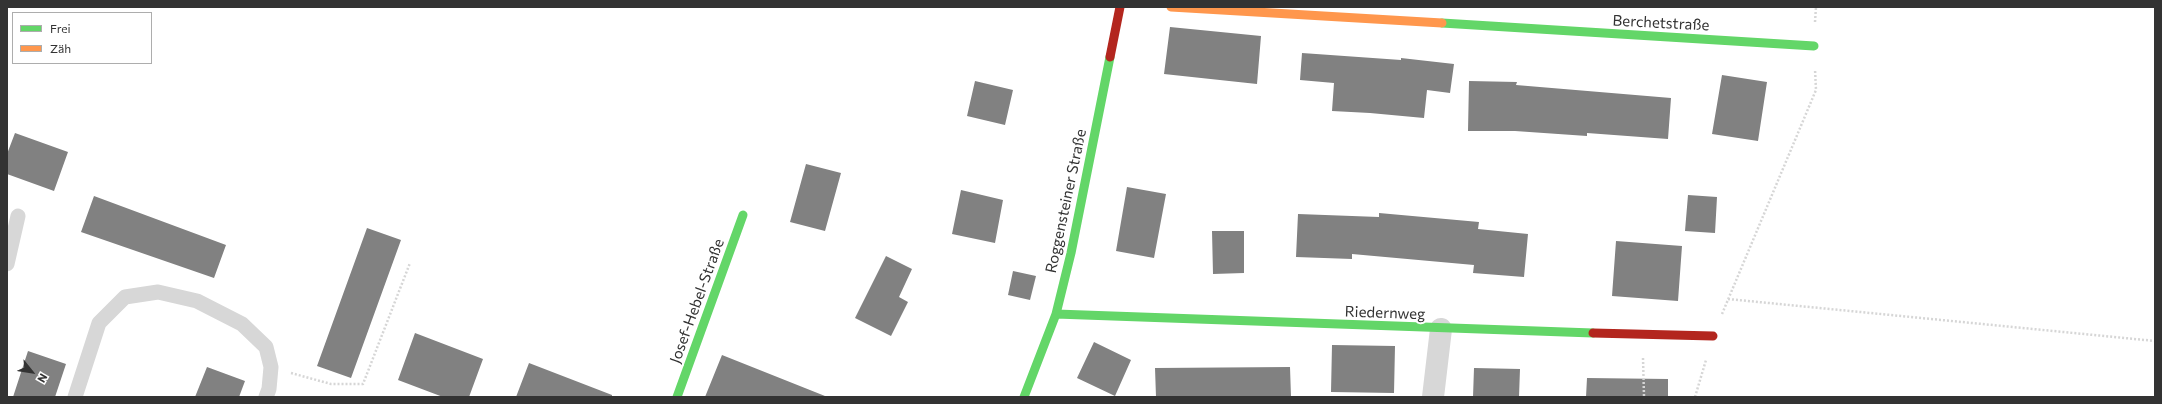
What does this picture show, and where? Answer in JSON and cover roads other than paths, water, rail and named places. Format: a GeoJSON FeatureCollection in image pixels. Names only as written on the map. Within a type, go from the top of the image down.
{"type":"FeatureCollection","features":[{"type":"Feature","properties":{"kind":"street","name":"Roggensteiner Straße"},"geometry":{"type":"LineString","coordinates":[[1024,397],[1056,314],[1071,253],[1120,7]]}},
{"type":"Feature","properties":{"kind":"street","name":"Berchetstraße"},"geometry":{"type":"LineString","coordinates":[[1171,7],[1814,46]]}},
{"type":"Feature","properties":{"kind":"street","name":"Josef-Hebel-Straße"},"geometry":{"type":"LineString","coordinates":[[677,397],[743,215]]}},
{"type":"Feature","properties":{"kind":"street","name":"Riedernweg"},"geometry":{"type":"LineString","coordinates":[[1056,314],[1441,329],[1713,336]]}},
{"type":"Feature","properties":{"kind":"street"},"geometry":{"type":"LineString","coordinates":[[1433,397],[1441,329]]}},
{"type":"Feature","properties":{"kind":"lane"},"geometry":{"type":"LineString","coordinates":[[7,264],[18,216]]}},
{"type":"Feature","properties":{"kind":"lane"},"geometry":{"type":"LineString","coordinates":[[74,397],[99,323],[125,297],[158,292],[197,301],[242,324],[266,347],[271,367],[269,389],[266,397]]}}]}
